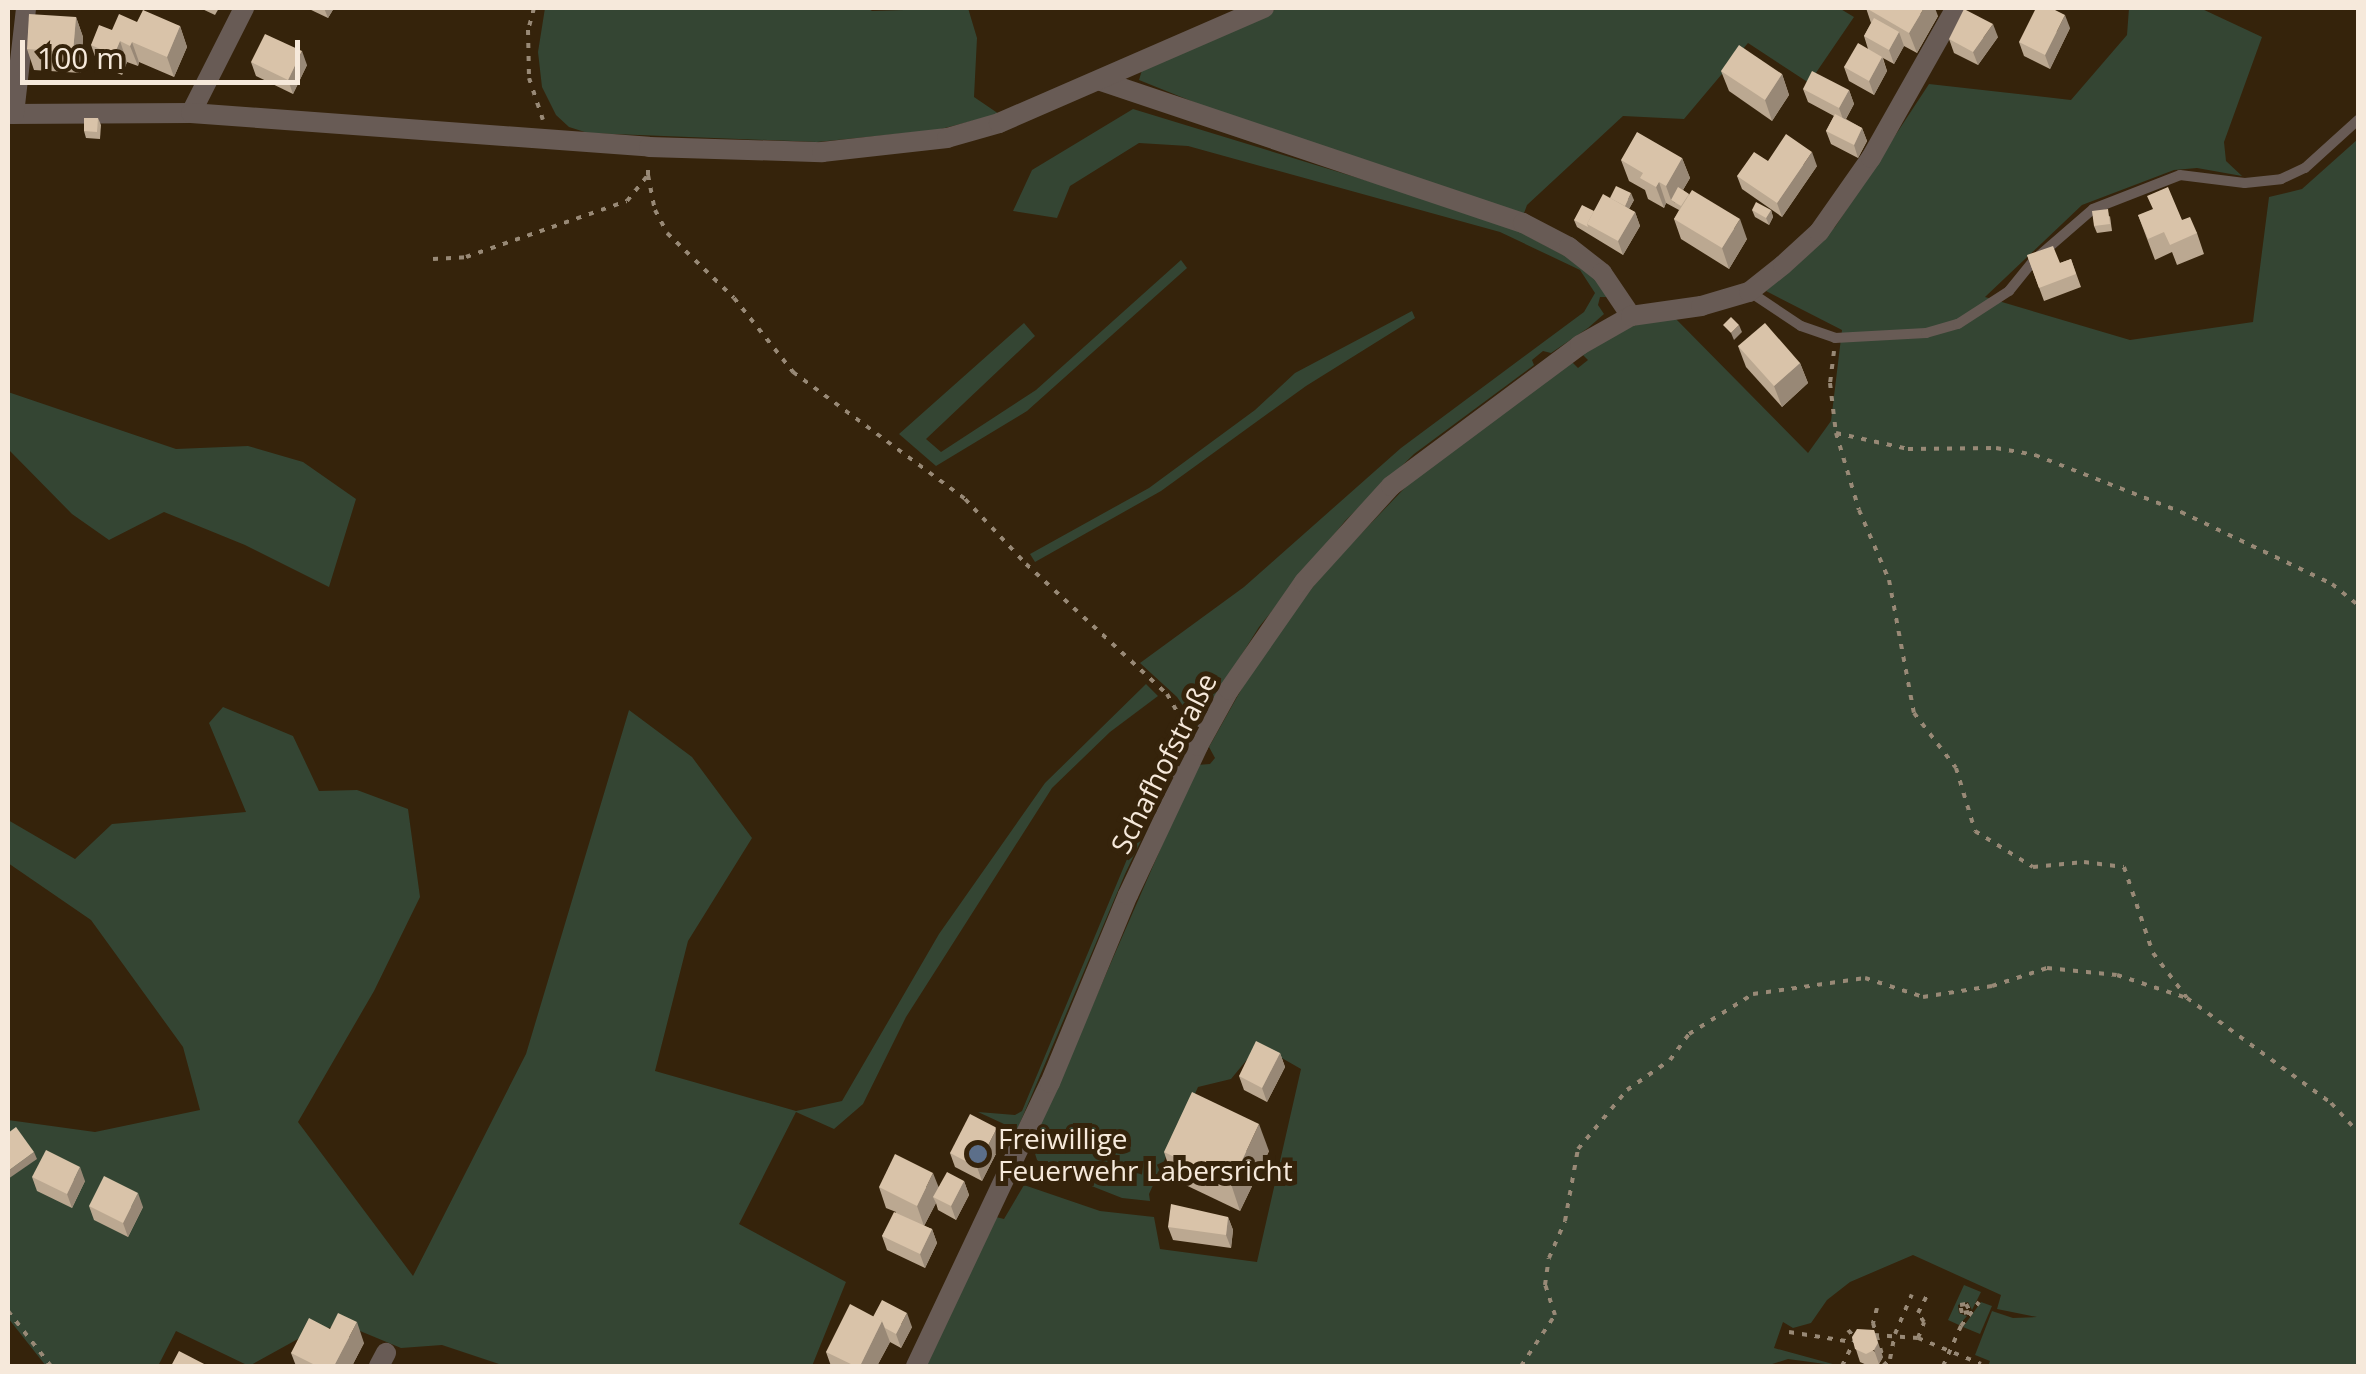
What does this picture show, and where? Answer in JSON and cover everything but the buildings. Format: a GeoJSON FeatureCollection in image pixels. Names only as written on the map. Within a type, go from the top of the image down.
{"type":"FeatureCollection","features":[{"type":"Feature","properties":{"kind":"street"},"geometry":{"type":"LineString","coordinates":[[26,8],[11,114],[191,113],[649,147],[822,152],[947,138],[999,123],[1264,8]]}},
{"type":"Feature","properties":{"kind":"street"},"geometry":{"type":"LineString","coordinates":[[191,113],[244,8]]}},
{"type":"Feature","properties":{"kind":"street"},"geometry":{"type":"LineString","coordinates":[[1102,81],[1523,223],[1568,247],[1602,273],[1631,316],[1700,306],[1749,292],[1803,247],[1836,208],[1898,115],[1956,8]]}},
{"type":"Feature","properties":{"kind":"street","name":"Schafhofstraße"},"geometry":{"type":"LineString","coordinates":[[916,1366],[1050,1083],[1128,895],[1198,746],[1293,596],[1391,486],[1548,367],[1631,316]]}},
{"type":"Feature","properties":{"kind":"lane"},"geometry":{"type":"LineString","coordinates":[[1749,292],[1802,326],[1835,338],[1926,333],[1958,324],[2009,291],[2033,261],[2092,210],[2180,175],[2244,183],[2281,179],[2304,168],[2358,120]]}},
{"type":"Feature","properties":{"kind":"path"},"geometry":{"type":"LineString","coordinates":[[534,8],[528,30],[529,78],[543,118],[544,140]]}},
{"type":"Feature","properties":{"kind":"path"},"geometry":{"type":"LineString","coordinates":[[649,147],[648,176],[655,210],[667,232],[734,298],[793,372],[964,499],[1026,564],[1167,694],[1198,746]]}},
{"type":"Feature","properties":{"kind":"path"},"geometry":{"type":"LineString","coordinates":[[433,259],[466,257],[628,202],[648,176]]}},
{"type":"Feature","properties":{"kind":"path"},"geometry":{"type":"LineString","coordinates":[[1835,338],[1830,382],[1836,432],[1859,510],[1889,580],[1914,713],[1956,768],[1975,831],[2034,866],[2084,862],[2124,868],[2154,953],[2187,998],[2331,1103],[2358,1132]]}},
{"type":"Feature","properties":{"kind":"path"},"geometry":{"type":"LineString","coordinates":[[1836,432],[1908,448],[1996,448],[2035,456],[2181,512],[2332,584],[2358,605]]}},
{"type":"Feature","properties":{"kind":"path"},"geometry":{"type":"LineString","coordinates":[[1521,1366],[1555,1315],[1545,1285],[1548,1258],[1564,1222],[1578,1149],[1627,1090],[1670,1060],[1689,1034],[1753,994],[1865,978],[1924,997],[1992,986],[2047,968],[2117,975],[2187,998]]}},
{"type":"Feature","properties":{"kind":"path"},"geometry":{"type":"LineString","coordinates":[[1918,1338],[1924,1322],[1919,1311],[1928,1292]]}},
{"type":"Feature","properties":{"kind":"path"},"geometry":{"type":"LineString","coordinates":[[1883,1366],[1890,1358],[1895,1334],[1912,1294]]}},
{"type":"Feature","properties":{"kind":"path"},"geometry":{"type":"LineString","coordinates":[[1943,1366],[1979,1302]]}},
{"type":"Feature","properties":{"kind":"path"},"geometry":{"type":"LineString","coordinates":[[1878,1308],[1873,1316],[1883,1356]]}},
{"type":"Feature","properties":{"kind":"path"},"geometry":{"type":"LineString","coordinates":[[8,1311],[52,1366]]}},
{"type":"Feature","properties":{"kind":"path"},"geometry":{"type":"LineString","coordinates":[[1848,1330],[1854,1341]]}},
{"type":"Feature","properties":{"kind":"path"},"geometry":{"type":"LineString","coordinates":[[1789,1332],[1854,1341],[1895,1334],[1918,1338],[1981,1364]]}},
{"type":"Feature","properties":{"kind":"path"},"geometry":{"type":"LineString","coordinates":[[1842,1366],[1854,1341]]}},
{"type":"Feature","properties":{"kind":"path"},"geometry":{"type":"LineString","coordinates":[[1890,1358],[1896,1366]]}},
{"type":"Feature","properties":{"kind":"green space"},"geometry":{"type":"Polygon","coordinates":[[[545,8],[968,8],[977,38],[974,97],[999,114],[937,130],[817,142],[588,133],[569,127],[556,115],[542,87],[538,52],[545,8]]]}},
{"type":"Feature","properties":{"kind":"green space"},"geometry":{"type":"Polygon","coordinates":[[[1279,8],[1839,8],[1854,17],[1809,83],[1748,43],[1684,119],[1623,116],[1527,205],[1523,216],[1206,107],[1139,80],[1142,70],[1279,8]]]}},
{"type":"Feature","properties":{"kind":"green space"},"geometry":{"type":"Polygon","coordinates":[[[2129,8],[2200,8],[2262,37],[2224,142],[2226,161],[2242,176],[2197,168],[2174,170],[2082,205],[1985,297],[2130,340],[2253,322],[2269,197],[2302,189],[2358,139],[2358,1366],[1988,1366],[1990,1361],[1975,1355],[1992,1311],[2013,1318],[2037,1317],[1997,1309],[2001,1295],[1913,1255],[1850,1282],[1827,1300],[1811,1323],[1793,1328],[1783,1322],[1774,1348],[1840,1366],[1788,1359],[1766,1366],[924,1366],[996,1217],[1004,1219],[1024,1185],[1100,1211],[1154,1217],[1160,1249],[1257,1262],[1301,1069],[1259,1045],[1231,1079],[1198,1087],[1149,1194],[1150,1201],[1122,1198],[1051,1170],[1037,1160],[1032,1144],[1197,765],[1210,764],[1215,758],[1209,747],[1246,681],[1292,612],[1331,565],[1420,472],[1570,360],[1578,368],[1588,360],[1581,353],[1617,331],[1646,322],[1674,317],[1808,453],[1831,421],[1842,330],[1766,291],[1835,227],[1929,84],[2071,100],[2127,35],[2129,8]]]}},
{"type":"Feature","properties":{"kind":"green space"},"geometry":{"type":"Polygon","coordinates":[[[1133,109],[1502,222],[1589,269],[1607,297],[1600,297],[1598,305],[1604,314],[1588,328],[1551,353],[1543,351],[1532,360],[1534,365],[1414,454],[1345,521],[1259,627],[1197,726],[1177,697],[1140,663],[1244,587],[1401,448],[1584,312],[1595,293],[1580,270],[1500,232],[1188,146],[1139,143],[1070,186],[1057,218],[1013,211],[1032,170],[1133,109]]]}},
{"type":"Feature","properties":{"kind":"green space"},"geometry":{"type":"Polygon","coordinates":[[[1181,260],[1187,268],[1027,411],[936,466],[899,434],[1024,323],[1035,336],[926,439],[941,452],[1036,390],[1181,260]]]}},
{"type":"Feature","properties":{"kind":"green space"},"geometry":{"type":"Polygon","coordinates":[[[1412,311],[1415,318],[1306,386],[1161,491],[1035,562],[1030,554],[1149,488],[1255,410],[1295,373],[1412,311]]]}},
{"type":"Feature","properties":{"kind":"green space"},"geometry":{"type":"Polygon","coordinates":[[[8,392],[176,449],[248,446],[303,462],[356,499],[329,587],[245,545],[164,512],[109,540],[72,514],[8,449],[8,392]]]}},
{"type":"Feature","properties":{"kind":"green space"},"geometry":{"type":"Polygon","coordinates":[[[1146,684],[1158,696],[1110,732],[1052,788],[906,1017],[863,1104],[834,1129],[796,1112],[739,1224],[846,1282],[812,1366],[505,1366],[442,1345],[401,1348],[348,1326],[316,1329],[249,1366],[176,1331],[158,1366],[46,1366],[8,1318],[8,1120],[95,1132],[200,1110],[183,1047],[91,920],[8,863],[8,820],[75,859],[112,824],[246,812],[209,723],[223,707],[293,736],[319,791],[357,790],[408,809],[420,897],[374,991],[298,1122],[413,1276],[526,1054],[629,710],[692,757],[752,838],[688,941],[655,1071],[796,1111],[842,1101],[939,934],[1045,783],[1146,684]]]}},
{"type":"Feature","properties":{"kind":"green space"},"geometry":{"type":"Polygon","coordinates":[[[1180,732],[1188,742],[1125,874],[1017,1130],[978,1112],[1015,1115],[1022,1111],[1180,732]]]}},
{"type":"Feature","properties":{"kind":"green space"},"geometry":{"type":"Polygon","coordinates":[[[1964,1285],[1981,1292],[1972,1310],[1968,1302],[1958,1305],[1959,1313],[1967,1316],[1959,1325],[1948,1320],[1964,1285]]]}},
{"type":"Feature","properties":{"kind":"green space"},"geometry":{"type":"Polygon","coordinates":[[[1981,1302],[1992,1306],[1980,1334],[1963,1327],[1981,1302]]]}},
{"type":"Feature","properties":{"kind":"place","name":"Freiwillige Feuerwehr Labersricht"},"geometry":{"type":"Point","coordinates":[978,1154]}}]}
